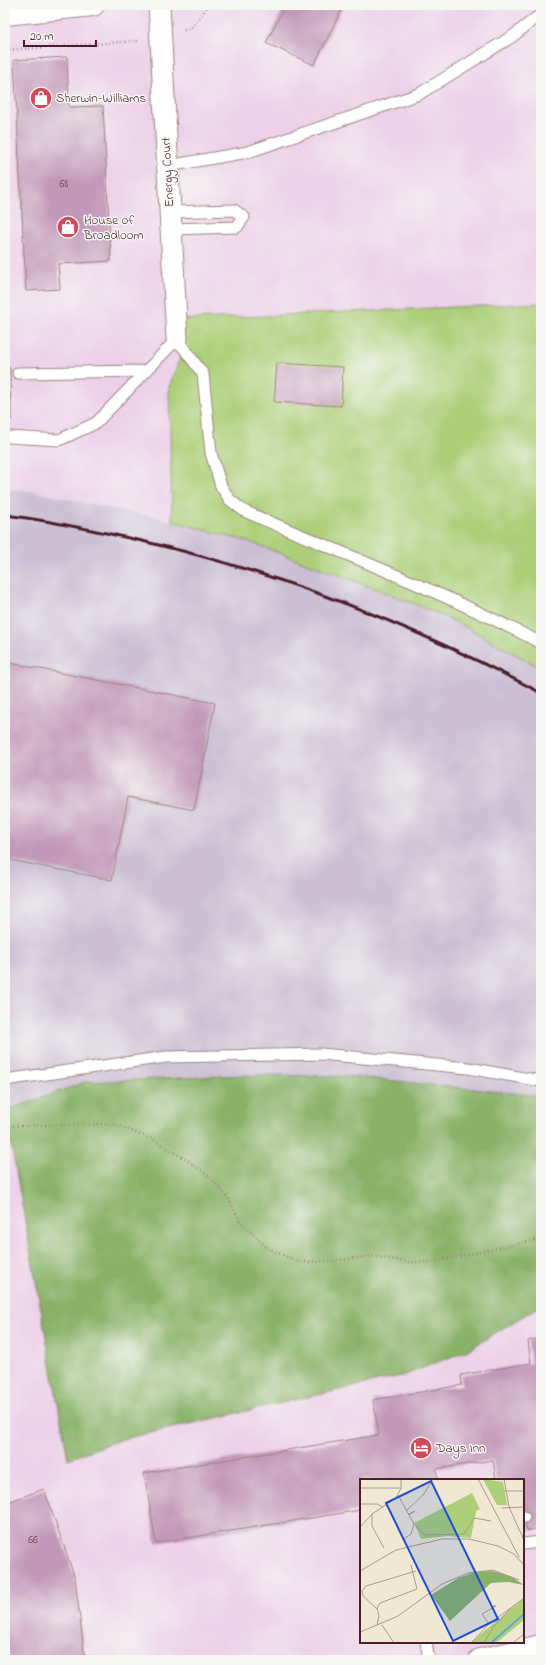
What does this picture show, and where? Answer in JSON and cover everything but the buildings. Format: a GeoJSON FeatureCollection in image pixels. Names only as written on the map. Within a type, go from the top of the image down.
{"type":"FeatureCollection","features":[{"type":"Feature","properties":{"kind":"main road"},"geometry":{"type":"LineString","coordinates":[[5,14],[93,5]]}},
{"type":"Feature","properties":{"kind":"main road"},"geometry":{"type":"LineString","coordinates":[[480,1660],[538,1651]]}},
{"type":"Feature","properties":{"kind":"street","name":"Energy Court"},"geometry":{"type":"LineString","coordinates":[[159,5],[177,339]]}},
{"type":"Feature","properties":{"kind":"lane"},"geometry":{"type":"LineString","coordinates":[[168,166],[248,152],[419,94],[514,36],[541,14]]}},
{"type":"Feature","properties":{"kind":"lane"},"geometry":{"type":"LineString","coordinates":[[234,210],[244,217],[237,227],[171,221],[234,210]]}},
{"type":"Feature","properties":{"kind":"lane"},"geometry":{"type":"LineString","coordinates":[[8,437],[59,440],[96,423],[177,339],[203,374],[211,453],[220,486],[230,500],[244,512],[433,590],[541,643]]}},
{"type":"Feature","properties":{"kind":"lane"},"geometry":{"type":"LineString","coordinates":[[18,373],[146,371]]}},
{"type":"Feature","properties":{"kind":"lane"},"geometry":{"type":"LineString","coordinates":[[5,1080],[166,1057],[321,1054],[468,1068],[541,1081]]}},
{"type":"Feature","properties":{"kind":"lane"},"geometry":{"type":"LineString","coordinates":[[524,1544],[541,1542]]}},
{"type":"Feature","properties":{"kind":"lane"},"geometry":{"type":"LineString","coordinates":[[426,1643],[429,1660]]}},
{"type":"Feature","properties":{"kind":"path"},"geometry":{"type":"LineString","coordinates":[[5,50],[161,39],[193,27],[208,5]]}},
{"type":"Feature","properties":{"kind":"path"},"geometry":{"type":"LineString","coordinates":[[10,1126],[113,1124],[154,1140],[187,1160],[209,1176],[229,1198],[240,1221],[267,1248],[299,1262],[332,1261],[371,1256],[409,1262],[432,1262],[541,1239]]}},
{"type":"Feature","properties":{"kind":"shaded area"},"geometry":{"type":"Polygon","coordinates":[[[5,5],[157,5],[181,355],[169,387],[172,521],[30,491],[5,488],[5,5]]]}},
{"type":"Feature","properties":{"kind":"shaded area"},"geometry":{"type":"Polygon","coordinates":[[[161,5],[541,5],[541,303],[178,320],[161,5]]]}},
{"type":"Feature","properties":{"kind":"shaded area"},"geometry":{"type":"Polygon","coordinates":[[[5,488],[30,491],[172,521],[256,544],[392,595],[451,619],[541,668],[541,1096],[346,1076],[246,1075],[85,1082],[5,1111],[5,488]]]}},
{"type":"Feature","properties":{"kind":"shaded area"},"geometry":{"type":"Polygon","coordinates":[[[5,1118],[68,1459],[119,1440],[405,1375],[541,1305],[541,1643],[470,1660],[5,1660],[5,1118]]]}},
{"type":"Feature","properties":{"kind":"green space"},"geometry":{"type":"Polygon","coordinates":[[[541,303],[541,668],[451,619],[392,595],[256,544],[172,521],[169,387],[181,355],[178,320],[541,303]]]}},
{"type":"Feature","properties":{"kind":"green space"},"geometry":{"type":"Polygon","coordinates":[[[246,1075],[346,1076],[541,1096],[541,1305],[468,1350],[405,1375],[119,1440],[68,1459],[5,1111],[85,1082],[246,1075]]]}},
{"type":"Feature","properties":{"kind":"railway"},"geometry":{"type":"LineString","coordinates":[[5,515],[69,525],[163,546],[275,578],[383,618],[489,666],[541,693]]}},
{"type":"Feature","properties":{"kind":"place","name":"Sherwin-Williams"},"geometry":{"type":"Point","coordinates":[41,98]}},
{"type":"Feature","properties":{"kind":"place","name":"House of Broadloom"},"geometry":{"type":"Point","coordinates":[68,227]}},
{"type":"Feature","properties":{"kind":"place","name":"Days Inn"},"geometry":{"type":"Point","coordinates":[421,1448]}}]}
